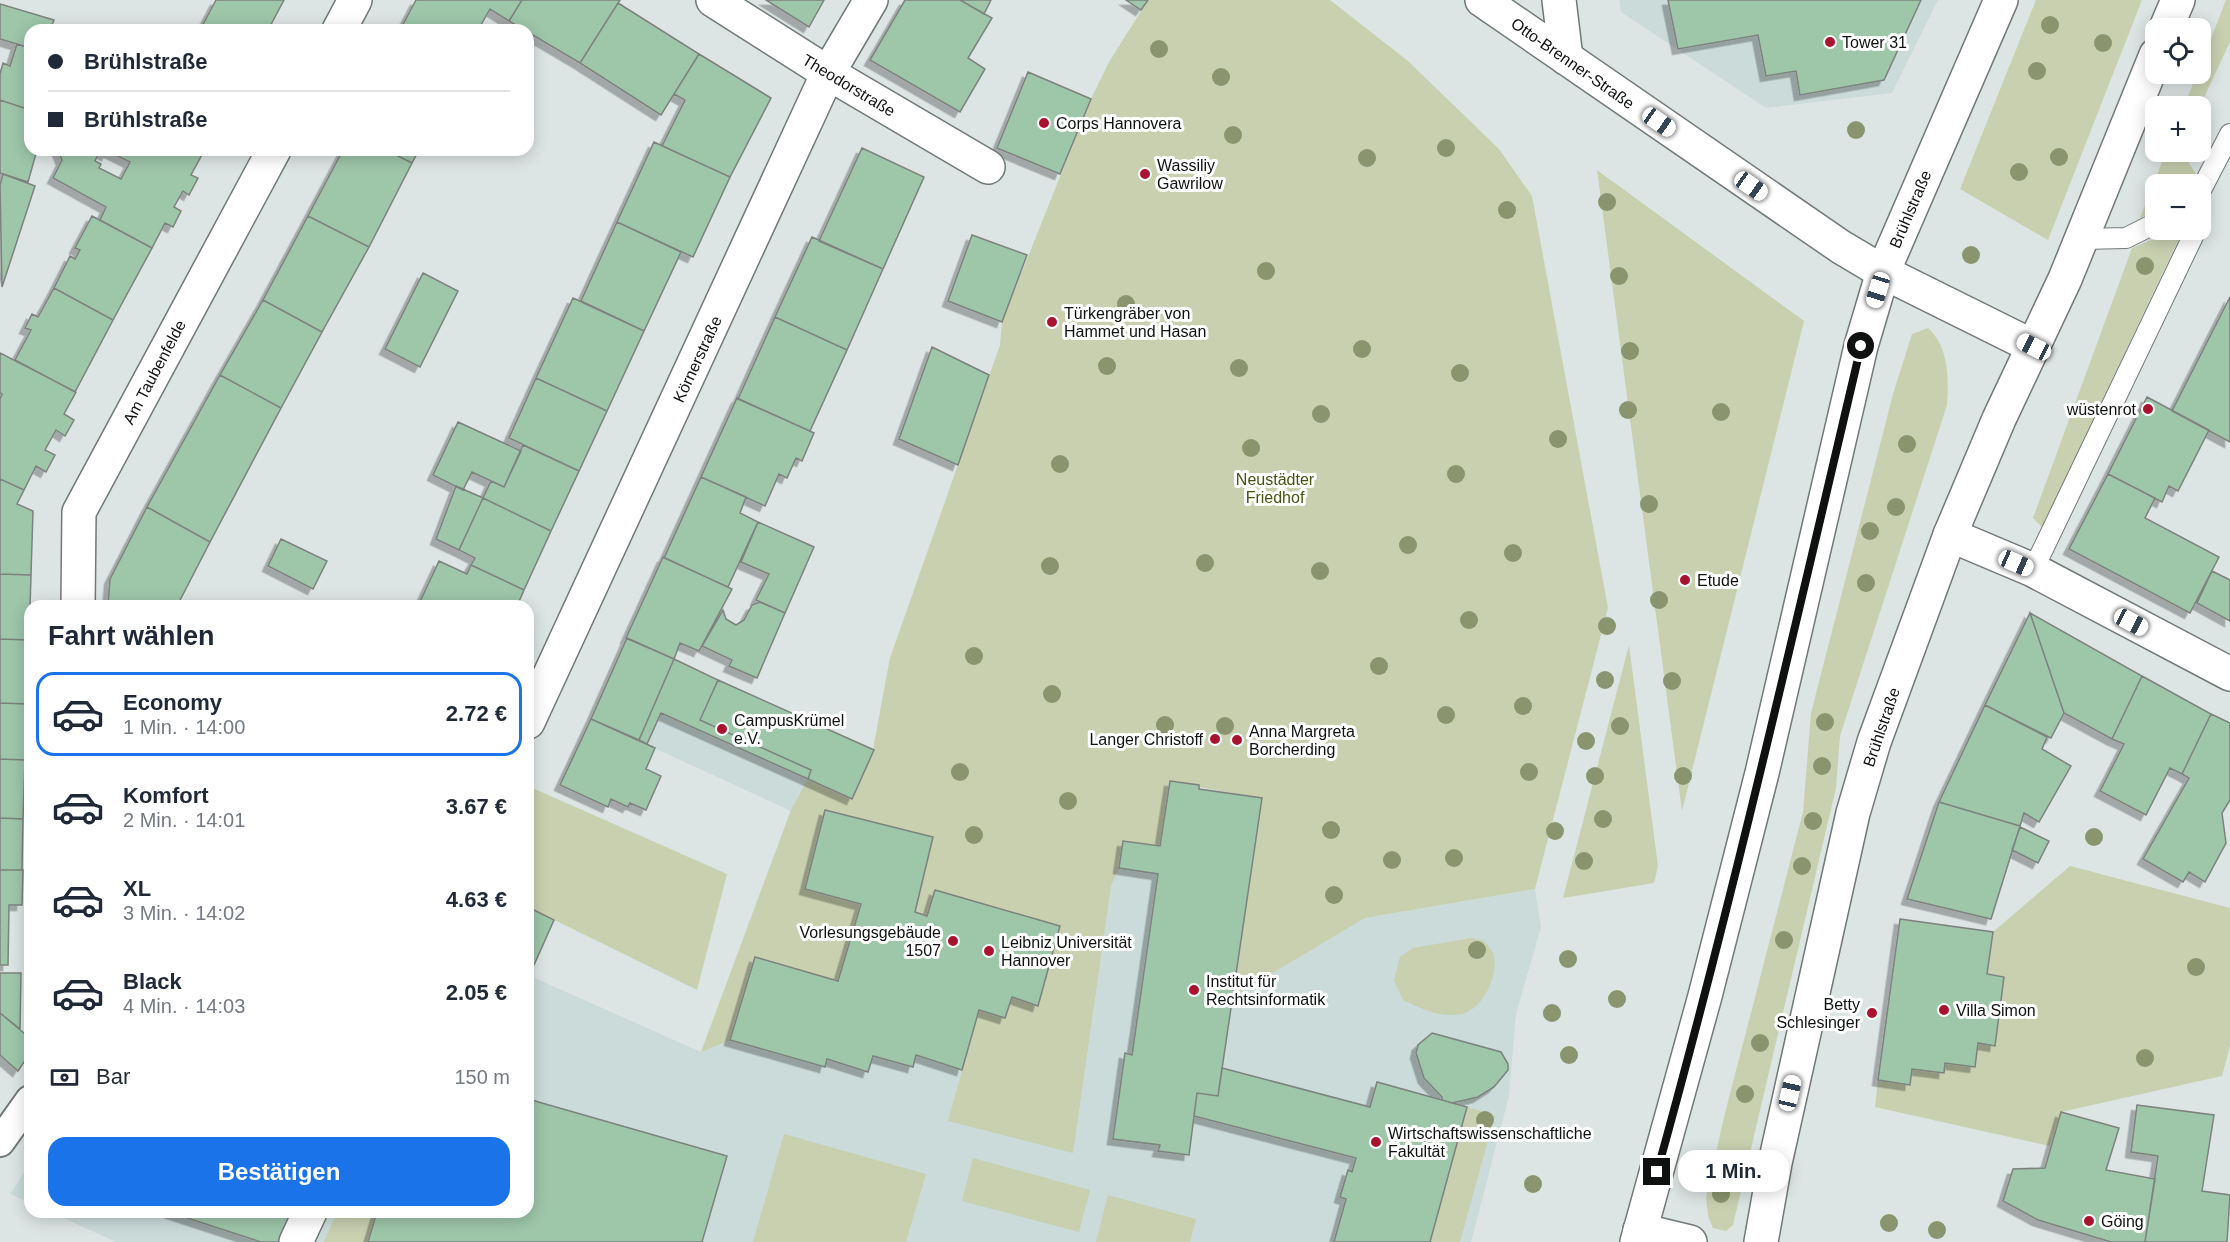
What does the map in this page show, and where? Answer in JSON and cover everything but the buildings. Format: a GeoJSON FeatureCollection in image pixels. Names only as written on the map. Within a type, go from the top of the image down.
{"type":"FeatureCollection","features":[{"type":"Feature","properties":{"kind":"street"},"geometry":{"type":"LineString","coordinates":[[342,24],[355,0]]}},
{"type":"Feature","properties":{"kind":"street","name":"Theodorstraße"},"geometry":{"type":"LineString","coordinates":[[713,0],[828,73],[988,167]]}},
{"type":"Feature","properties":{"kind":"street","name":"Körnerstraße"},"geometry":{"type":"LineString","coordinates":[[534,709],[828,73],[871,0]]}},
{"type":"Feature","properties":{"kind":"street","name":"Otto-Brenner-Straße"},"geometry":{"type":"LineString","coordinates":[[1482,0],[1816,230],[1883,272],[2034,347]]}},
{"type":"Feature","properties":{"kind":"street"},"geometry":{"type":"LineString","coordinates":[[1559,0],[1566,58]]}},
{"type":"Feature","properties":{"kind":"street","name":"Brühlstraße"},"geometry":{"type":"LineString","coordinates":[[1639,1236],[1705,996],[1762,772],[1861,346],[1883,272],[2001,0]]}},
{"type":"Feature","properties":{"kind":"street"},"geometry":{"type":"LineString","coordinates":[[2170,18],[2178,0]]}},
{"type":"Feature","properties":{"kind":"street","name":"Brühlstraße"},"geometry":{"type":"LineString","coordinates":[[1761,1242],[1775,1163],[1853,813],[1874,742],[1950,535],[2082,239],[2145,82]]}},
{"type":"Feature","properties":{"kind":"street","name":"Am Taubenfelde"},"geometry":{"type":"LineString","coordinates":[[78,600],[79,512],[271,156]]}},
{"type":"Feature","properties":{"kind":"street"},"geometry":{"type":"LineString","coordinates":[[1950,535],[2033,570],[2230,674]]}},
{"type":"Feature","properties":{"kind":"street"},"geometry":{"type":"LineString","coordinates":[[0,1142],[24,1108]]}},
{"type":"Feature","properties":{"kind":"street"},"geometry":{"type":"LineString","coordinates":[[296,1242],[307,1218]]}},
{"type":"Feature","properties":{"kind":"street"},"geometry":{"type":"LineString","coordinates":[[1639,1236],[1690,1242]]}},
{"type":"Feature","properties":{"kind":"lane"},"geometry":{"type":"LineString","coordinates":[[2209,174],[2230,134]]}},
{"type":"Feature","properties":{"kind":"lane"},"geometry":{"type":"LineString","coordinates":[[2082,239],[2126,238],[2145,228]]}},
{"type":"Feature","properties":{"kind":"lane"},"geometry":{"type":"LineString","coordinates":[[2033,570],[2191,240]]}},
{"type":"Feature","properties":{"kind":"shaded area","name":"Tower 31"},"geometry":{"type":"Polygon","coordinates":[[[1619,0],[1938,0],[1892,93],[1766,108],[1621,12],[1619,0]]]}},
{"type":"Feature","properties":{"kind":"shaded area","name":"Leibniz Universität Hannover"},"geometry":{"type":"Polygon","coordinates":[[[627,638],[873,750],[890,658],[1199,785],[1199,789],[1262,798],[1233,997],[1365,918],[1535,889],[1541,927],[1516,1014],[1509,1096],[1471,1242],[296,1242],[307,1218],[534,1218],[534,978],[701,1052],[791,811],[591,719],[627,638]]]}},
{"type":"Feature","properties":{"kind":"shaded area"},"geometry":{"type":"Polygon","coordinates":[[[24,1173],[24,1200],[10,1194],[24,1173]]]}},
{"type":"Feature","properties":{"kind":"shaded area"},"geometry":{"type":"Polygon","coordinates":[[[63,1218],[187,1218],[261,1242],[116,1242],[63,1218]]]}},
{"type":"Feature","properties":{"kind":"green space","name":"Neustädter Friedhof"},"geometry":{"type":"Polygon","coordinates":[[[1148,0],[1330,0],[1408,61],[1499,149],[1532,196],[1608,608],[1535,889],[1365,918],[1233,997],[1261,798],[1170,782],[1160,846],[1123,841],[1119,868],[1111,886],[1073,1153],[948,1121],[979,1010],[1005,1018],[1012,997],[1038,1006],[1059,926],[935,890],[927,916],[915,912],[933,837],[825,810],[805,889],[861,904],[838,981],[755,957],[730,1040],[701,1052],[791,810],[808,779],[852,799],[873,750],[890,658],[1000,345],[1002,322],[1091,99],[1109,62],[1148,0]]]}},
{"type":"Feature","properties":{"kind":"green space"},"geometry":{"type":"Polygon","coordinates":[[[2036,0],[2142,0],[2048,240],[1960,189],[2036,0]]]}},
{"type":"Feature","properties":{"kind":"green space"},"geometry":{"type":"Polygon","coordinates":[[[2226,0],[2230,0],[2230,42],[2211,83],[2211,38],[2226,0]]]}},
{"type":"Feature","properties":{"kind":"green space"},"geometry":{"type":"Polygon","coordinates":[[[2193,84],[2210,84],[2205,96],[2188,96],[2193,84]]]}},
{"type":"Feature","properties":{"kind":"green space"},"geometry":{"type":"Polygon","coordinates":[[[2162,162],[2188,162],[2196,174],[2157,174],[2162,162]]]}},
{"type":"Feature","properties":{"kind":"green space"},"geometry":{"type":"Polygon","coordinates":[[[1597,170],[1804,321],[1682,811],[1597,170]]]}},
{"type":"Feature","properties":{"kind":"green space"},"geometry":{"type":"Polygon","coordinates":[[[2145,205],[2145,215],[2140,218],[2145,205]]]}},
{"type":"Feature","properties":{"kind":"green space"},"geometry":{"type":"Polygon","coordinates":[[[2152,240],[2178,240],[2042,527],[2033,518],[2132,248],[2152,240]]]}},
{"type":"Feature","properties":{"kind":"green space"},"geometry":{"type":"Polygon","coordinates":[[[1928,328],[1940,344],[1944,354],[1948,385],[1947,405],[1840,736],[1836,788],[1733,1225],[1726,1231],[1713,1228],[1708,1216],[1706,1197],[1724,1117],[1803,812],[1811,713],[1893,394],[1912,334],[1928,328]]]}},
{"type":"Feature","properties":{"kind":"green space"},"geometry":{"type":"Polygon","coordinates":[[[1629,645],[1658,866],[1654,883],[1563,898],[1629,645]]]}},
{"type":"Feature","properties":{"kind":"green space"},"geometry":{"type":"Polygon","coordinates":[[[534,789],[727,874],[697,990],[534,910],[534,789]]]}},
{"type":"Feature","properties":{"kind":"green space"},"geometry":{"type":"Polygon","coordinates":[[[2070,866],[2230,908],[2230,1046],[2222,1076],[2061,1112],[2050,1146],[1875,1107],[1878,1080],[1910,1085],[1912,1069],[1943,1073],[1945,1063],[1975,1067],[1978,1043],[1995,1046],[2004,977],[1987,974],[1993,932],[2070,866]]]}},
{"type":"Feature","properties":{"kind":"green space"},"geometry":{"type":"Polygon","coordinates":[[[1471,938],[1484,941],[1494,956],[1495,964],[1487,991],[1476,1006],[1462,1014],[1446,1015],[1403,1000],[1394,980],[1400,957],[1413,948],[1471,938]]]}},
{"type":"Feature","properties":{"kind":"green space"},"geometry":{"type":"Polygon","coordinates":[[[1467,1107],[1495,1115],[1460,1242],[1430,1242],[1467,1107]]]}},
{"type":"Feature","properties":{"kind":"green space"},"geometry":{"type":"Polygon","coordinates":[[[784,1134],[926,1174],[906,1242],[753,1242],[784,1134]]]}},
{"type":"Feature","properties":{"kind":"green space"},"geometry":{"type":"Polygon","coordinates":[[[973,1158],[1090,1190],[1079,1232],[962,1201],[973,1158]]]}},
{"type":"Feature","properties":{"kind":"green space"},"geometry":{"type":"Polygon","coordinates":[[[1108,1195],[1196,1219],[1190,1242],[1096,1242],[1108,1195]]]}},
{"type":"Feature","properties":{"kind":"green space"},"geometry":{"type":"Polygon","coordinates":[[[334,1218],[375,1218],[368,1242],[324,1242],[334,1218]]]}},
{"type":"Feature","properties":{"kind":"place","name":"Tower 31"},"geometry":{"type":"Point","coordinates":[1830,42]}},
{"type":"Feature","properties":{"kind":"place","name":"Corps Hannovera"},"geometry":{"type":"Point","coordinates":[1044,123]}},
{"type":"Feature","properties":{"kind":"place","name":"Wassiliy Gawrilow"},"geometry":{"type":"Point","coordinates":[1145,174]}},
{"type":"Feature","properties":{"kind":"place","name":"Türkengräber von Hammet und Hasan"},"geometry":{"type":"Point","coordinates":[1052,322]}},
{"type":"Feature","properties":{"kind":"place","name":"wüstenrot"},"geometry":{"type":"Point","coordinates":[2148,409]}},
{"type":"Feature","properties":{"kind":"place","name":"Etude"},"geometry":{"type":"Point","coordinates":[1685,580]}},
{"type":"Feature","properties":{"kind":"place","name":"CampusKrümel e.V."},"geometry":{"type":"Point","coordinates":[722,729]}},
{"type":"Feature","properties":{"kind":"place","name":"Langer Christoff"},"geometry":{"type":"Point","coordinates":[1215,739]}},
{"type":"Feature","properties":{"kind":"place","name":"Anna Margreta Borcherding"},"geometry":{"type":"Point","coordinates":[1237,740]}},
{"type":"Feature","properties":{"kind":"place","name":"Vorlesungsgebäude 1507"},"geometry":{"type":"Point","coordinates":[953,941]}},
{"type":"Feature","properties":{"kind":"place","name":"Leibniz Universität Hannover"},"geometry":{"type":"Point","coordinates":[989,951]}},
{"type":"Feature","properties":{"kind":"place","name":"Institut für Rechtsinformatik"},"geometry":{"type":"Point","coordinates":[1194,990]}},
{"type":"Feature","properties":{"kind":"place","name":"Villa Simon"},"geometry":{"type":"Point","coordinates":[1944,1010]}},
{"type":"Feature","properties":{"kind":"place","name":"Betty Schlesinger"},"geometry":{"type":"Point","coordinates":[1872,1013]}},
{"type":"Feature","properties":{"kind":"place","name":"Wirtschaftswissenschaftliche Fakultät"},"geometry":{"type":"Point","coordinates":[1376,1142]}},
{"type":"Feature","properties":{"kind":"place","name":"Göing"},"geometry":{"type":"Point","coordinates":[2089,1221]}},
{"type":"Feature","properties":{"kind":"route"},"geometry":{"type":"LineString","coordinates":[[1657,1172],[1762,772],[1861,346]]}}]}
